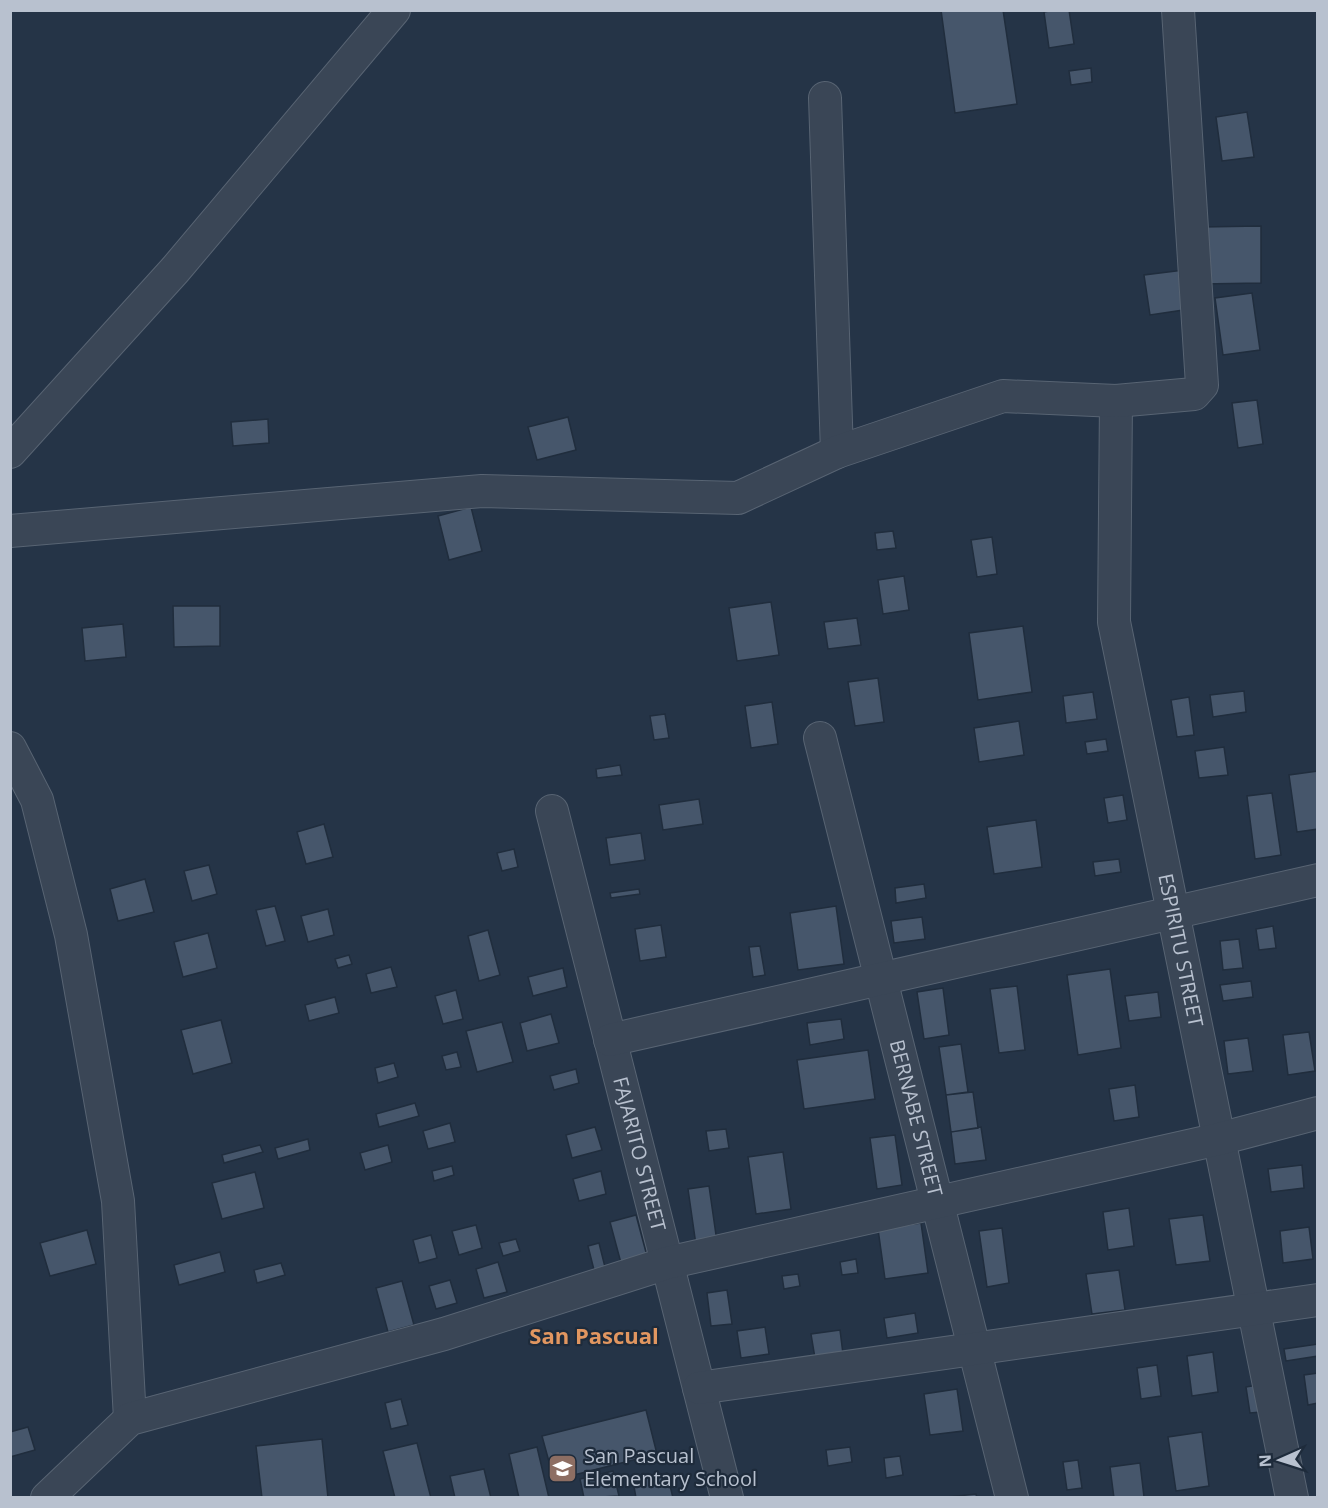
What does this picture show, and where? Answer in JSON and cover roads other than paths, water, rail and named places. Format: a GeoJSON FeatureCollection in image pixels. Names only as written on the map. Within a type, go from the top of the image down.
{"type":"FeatureCollection","features":[{"type":"Feature","properties":{"kind":"street"},"geometry":{"type":"LineString","coordinates":[[10,452],[175,270],[394,10]]}},
{"type":"Feature","properties":{"kind":"street"},"geometry":{"type":"LineString","coordinates":[[10,531],[482,491],[738,498],[837,452],[1003,396],[1116,401],[1194,394],[1202,385],[1178,10]]}},
{"type":"Feature","properties":{"kind":"street"},"geometry":{"type":"LineString","coordinates":[[825,98],[837,452]]}},
{"type":"Feature","properties":{"kind":"street","name":"ESPIRITU STREET"},"geometry":{"type":"LineString","coordinates":[[1116,401],[1114,622],[1292,1497]]}},
{"type":"Feature","properties":{"kind":"street","name":"BERNABE STREET"},"geometry":{"type":"LineString","coordinates":[[820,738],[1012,1497]]}},
{"type":"Feature","properties":{"kind":"street"},"geometry":{"type":"LineString","coordinates":[[10,748],[37,800],[71,935],[118,1201],[130,1419]]}},
{"type":"Feature","properties":{"kind":"street","name":"FAJARITO STREET"},"geometry":{"type":"LineString","coordinates":[[552,811],[727,1497]]}},
{"type":"Feature","properties":{"kind":"street"},"geometry":{"type":"LineString","coordinates":[[610,1040],[1317,880]]}},
{"type":"Feature","properties":{"kind":"street"},"geometry":{"type":"LineString","coordinates":[[47,1497],[130,1419],[444,1334],[667,1263],[1219,1139],[1317,1113]]}},
{"type":"Feature","properties":{"kind":"street"},"geometry":{"type":"LineString","coordinates":[[699,1388],[1317,1300]]}},
{"type":"Feature","properties":{"kind":"street"},"geometry":{"type":"LineString","coordinates":[[1303,1497],[1317,1496]]}},
{"type":"Feature","properties":{"kind":"place","name":"San Pascual Elementary School"},"geometry":{"type":"Point","coordinates":[563,1468]}},
{"type":"Feature","properties":{"kind":"district","name":"San Pascual"},"geometry":{"type":"Point","coordinates":[594,1336]}}]}
